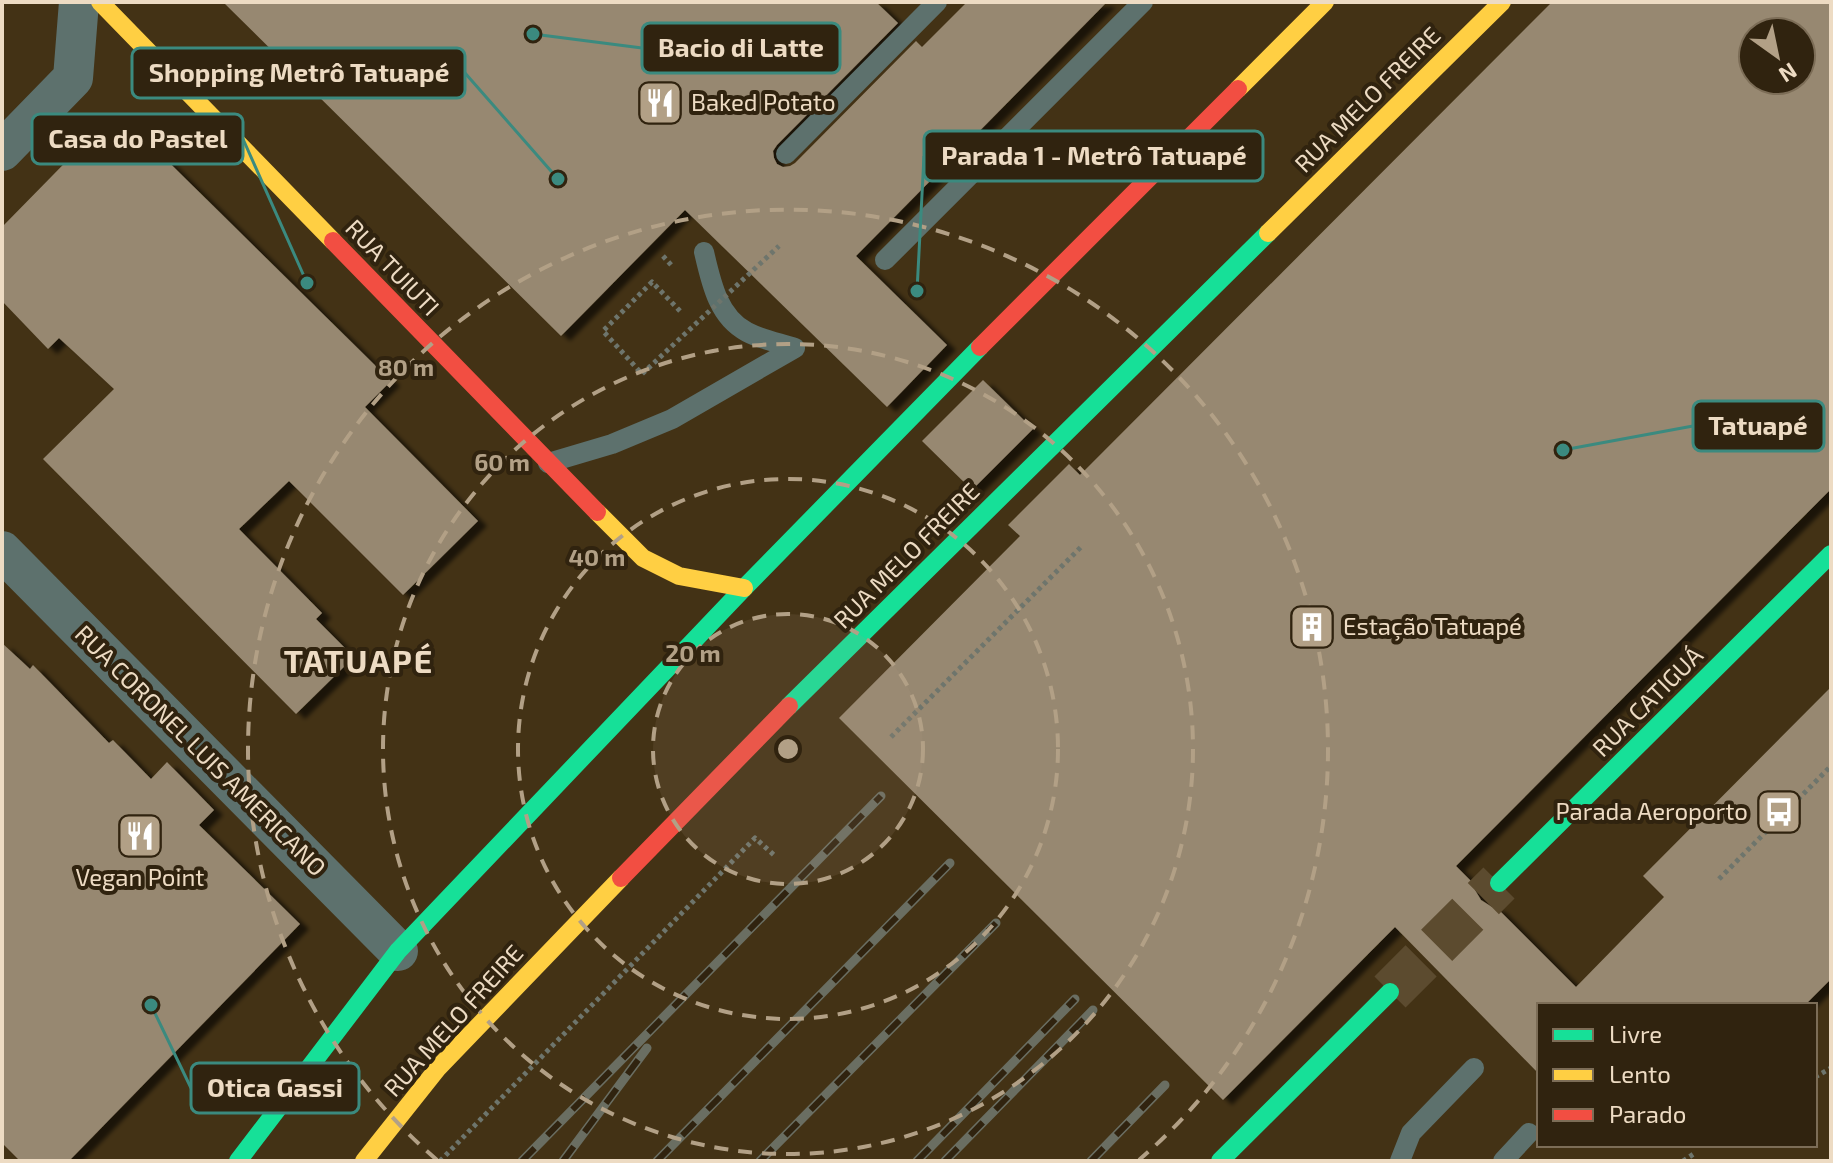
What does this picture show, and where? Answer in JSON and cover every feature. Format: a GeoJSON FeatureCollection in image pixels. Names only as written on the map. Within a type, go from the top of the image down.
{"type":"FeatureCollection","features":[{"type":"Feature","properties":{"kind":"main road","name":"RUA TUIUTI"},"geometry":{"type":"LineString","coordinates":[[100,2],[643,558],[679,576],[744,588]]}},
{"type":"Feature","properties":{"kind":"main road"},"geometry":{"type":"LineString","coordinates":[[238,1161],[398,951],[744,588],[1325,2]]}},
{"type":"Feature","properties":{"kind":"main road","name":"RUA MELO FREIRE"},"geometry":{"type":"LineString","coordinates":[[364,1161],[438,1068],[694,802],[1502,2]]}},
{"type":"Feature","properties":{"kind":"main road","name":"RUA CATIGUÁ"},"geometry":{"type":"LineString","coordinates":[[1499,883],[1831,554]]}},
{"type":"Feature","properties":{"kind":"main road"},"geometry":{"type":"LineString","coordinates":[[1220,1161],[1390,992]]}},
{"type":"Feature","properties":{"kind":"street"},"geometry":{"type":"LineString","coordinates":[[2,151],[73,78],[79,2]]}},
{"type":"Feature","properties":{"kind":"street","name":"RUA CORONEL LUIS AMERICANO"},"geometry":{"type":"LineString","coordinates":[[2,551],[398,951]]}},
{"type":"Feature","properties":{"kind":"lane"},"geometry":{"type":"LineString","coordinates":[[786,154],[937,2]]}},
{"type":"Feature","properties":{"kind":"lane"},"geometry":{"type":"LineString","coordinates":[[885,260],[1143,2]]}},
{"type":"Feature","properties":{"kind":"lane"},"geometry":{"type":"LineString","coordinates":[[548,463],[612,444],[672,419],[795,348],[746,332],[728,318],[711,285],[704,252]]}},
{"type":"Feature","properties":{"kind":"lane"},"geometry":{"type":"LineString","coordinates":[[1400,1161],[1411,1133],[1474,1068]]}},
{"type":"Feature","properties":{"kind":"lane"},"geometry":{"type":"LineString","coordinates":[[1503,1161],[1529,1133]]}},
{"type":"Feature","properties":{"kind":"path"},"geometry":{"type":"LineString","coordinates":[[680,311],[652,282],[603,331],[642,374],[779,246]]}},
{"type":"Feature","properties":{"kind":"path"},"geometry":{"type":"LineString","coordinates":[[891,737],[1083,545]]}},
{"type":"Feature","properties":{"kind":"path"},"geometry":{"type":"LineString","coordinates":[[1719,879],[1831,766]]}},
{"type":"Feature","properties":{"kind":"path"},"geometry":{"type":"LineString","coordinates":[[440,1161],[755,838],[774,855]]}},
{"type":"Feature","properties":{"kind":"path"},"geometry":{"type":"LineString","coordinates":[[1683,1161],[1695,1153]]}},
{"type":"Feature","properties":{"kind":"building"},"geometry":{"type":"Polygon","coordinates":[[[223,2],[876,2],[898,23],[777,145],[773,151],[774,158],[783,167],[795,163],[916,41],[922,47],[967,2],[1107,2],[856,256],[947,345],[887,407],[685,210],[561,336],[223,2]]]}},
{"type":"Feature","properties":{"kind":"building","name":"Estação Tatuapé"},"geometry":{"type":"Polygon","coordinates":[[[1552,2],[1831,2],[1831,489],[1456,866],[1475,885],[1481,900],[1496,907],[1576,987],[1664,897],[1643,876],[1831,687],[1831,979],[1807,1003],[1537,1003],[1537,1072],[1395,927],[1223,1100],[839,718],[1020,536],[1008,525],[1069,464],[1080,475],[1552,2]]]}},
{"type":"Feature","properties":{"kind":"building"},"geometry":{"type":"Polygon","coordinates":[[[103,124],[131,125],[391,381],[365,407],[478,521],[403,595],[289,481],[239,529],[322,613],[316,619],[354,657],[296,714],[43,459],[114,389],[59,338],[48,349],[2,301],[2,227],[103,124]]]}},
{"type":"Feature","properties":{"kind":"building"},"geometry":{"type":"Polygon","coordinates":[[[983,380],[1033,429],[972,490],[922,441],[983,380]]]}},
{"type":"Feature","properties":{"kind":"building"},"geometry":{"type":"Polygon","coordinates":[[[2,643],[30,669],[33,665],[109,743],[113,740],[151,779],[167,762],[214,810],[199,825],[300,924],[69,1161],[20,1161],[2,1143],[2,643]]]}},
{"type":"Feature","properties":{"kind":"tunnel"},"geometry":{"type":"LineString","coordinates":[[1390,992],[1499,883]]}},
{"type":"Feature","properties":{"kind":"railway"},"geometry":{"type":"LineString","coordinates":[[522,1161],[881,796]]}},
{"type":"Feature","properties":{"kind":"railway"},"geometry":{"type":"LineString","coordinates":[[657,1161],[950,863]]}},
{"type":"Feature","properties":{"kind":"railway"},"geometry":{"type":"LineString","coordinates":[[760,1161],[996,923]]}},
{"type":"Feature","properties":{"kind":"railway"},"geometry":{"type":"LineString","coordinates":[[917,1161],[1075,999]]}},
{"type":"Feature","properties":{"kind":"railway"},"geometry":{"type":"LineString","coordinates":[[945,1161],[1093,1010]]}},
{"type":"Feature","properties":{"kind":"railway"},"geometry":{"type":"LineString","coordinates":[[563,1161],[647,1048]]}},
{"type":"Feature","properties":{"kind":"railway"},"geometry":{"type":"LineString","coordinates":[[1091,1161],[1165,1085]]}},
{"type":"Feature","properties":{"kind":"traffic: fast"},"geometry":{"type":"LineString","coordinates":[[789,706],[1268,233]]}},
{"type":"Feature","properties":{"kind":"traffic: fast"},"geometry":{"type":"LineString","coordinates":[[238,1161],[398,951],[744,588],[980,347]]}},
{"type":"Feature","properties":{"kind":"traffic: fast"},"geometry":{"type":"LineString","coordinates":[[1499,883],[1831,554]]}},
{"type":"Feature","properties":{"kind":"traffic: fast"},"geometry":{"type":"LineString","coordinates":[[1220,1161],[1390,992]]}},
{"type":"Feature","properties":{"kind":"traffic: slow"},"geometry":{"type":"LineString","coordinates":[[100,2],[333,241]]}},
{"type":"Feature","properties":{"kind":"traffic: slow"},"geometry":{"type":"LineString","coordinates":[[1238,89],[1325,2]]}},
{"type":"Feature","properties":{"kind":"traffic: slow"},"geometry":{"type":"LineString","coordinates":[[1268,233],[1502,2]]}},
{"type":"Feature","properties":{"kind":"traffic: slow"},"geometry":{"type":"LineString","coordinates":[[597,512],[643,558],[679,576],[744,588]]}},
{"type":"Feature","properties":{"kind":"traffic: slow"},"geometry":{"type":"LineString","coordinates":[[364,1161],[438,1068],[621,878]]}},
{"type":"Feature","properties":{"kind":"traffic: jam"},"geometry":{"type":"LineString","coordinates":[[980,347],[1238,89]]}},
{"type":"Feature","properties":{"kind":"traffic: jam"},"geometry":{"type":"LineString","coordinates":[[333,241],[597,512]]}},
{"type":"Feature","properties":{"kind":"traffic: jam"},"geometry":{"type":"LineString","coordinates":[[621,878],[789,706]]}},
{"type":"Feature","properties":{"kind":"place","name":"Bacio di Latte"},"geometry":{"type":"Point","coordinates":[533,34]}},
{"type":"Feature","properties":{"kind":"place","name":"Baked Potato"},"geometry":{"type":"Point","coordinates":[660,103]}},
{"type":"Feature","properties":{"kind":"place","name":"Shopping Metrô Tatuapé"},"geometry":{"type":"Point","coordinates":[558,179]}},
{"type":"Feature","properties":{"kind":"place","name":"Casa do Pastel"},"geometry":{"type":"Point","coordinates":[307,283]}},
{"type":"Feature","properties":{"kind":"place","name":"Parada 1 - Metrô Tatuapé"},"geometry":{"type":"Point","coordinates":[917,291]}},
{"type":"Feature","properties":{"kind":"place","name":"Tatuapé"},"geometry":{"type":"Point","coordinates":[1563,450]}},
{"type":"Feature","properties":{"kind":"place","name":"Estação Tatuapé"},"geometry":{"type":"Point","coordinates":[1312,627]}},
{"type":"Feature","properties":{"kind":"place","name":"Parada Aeroporto"},"geometry":{"type":"Point","coordinates":[1779,812]}},
{"type":"Feature","properties":{"kind":"place","name":"Vegan Point"},"geometry":{"type":"Point","coordinates":[140,836]}},
{"type":"Feature","properties":{"kind":"place","name":"Otica Gassi"},"geometry":{"type":"Point","coordinates":[151,1005]}},
{"type":"Feature","properties":{"kind":"district","name":"TATUAPÉ"},"geometry":{"type":"Point","coordinates":[359,662]}}]}
